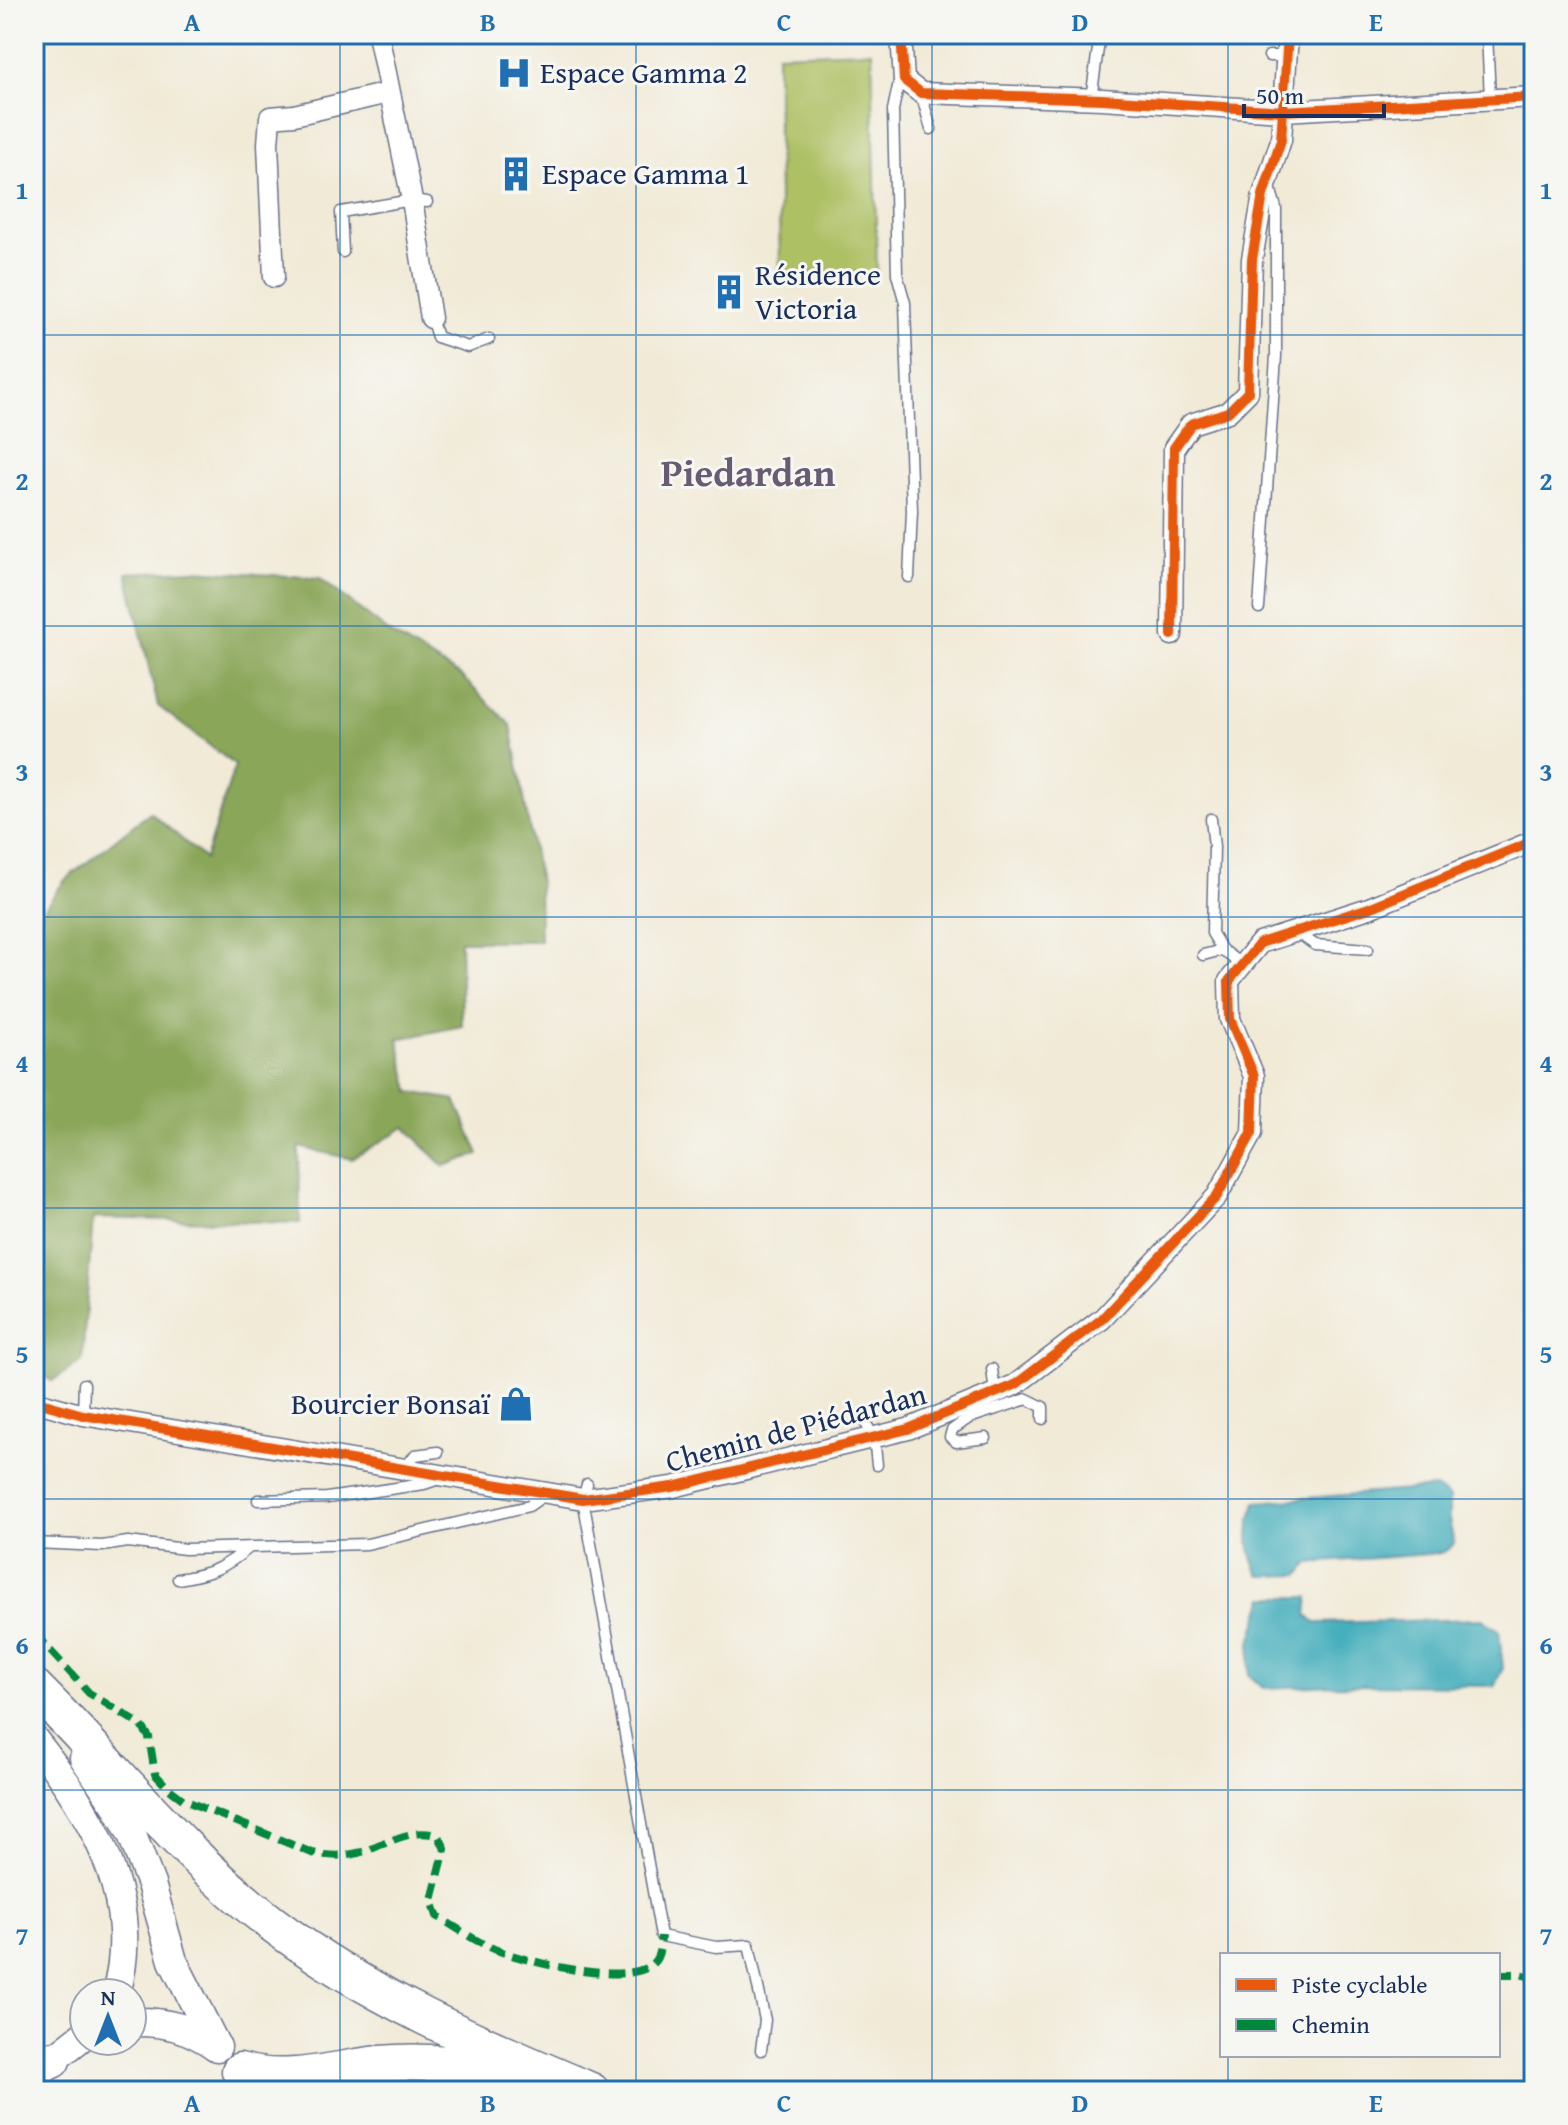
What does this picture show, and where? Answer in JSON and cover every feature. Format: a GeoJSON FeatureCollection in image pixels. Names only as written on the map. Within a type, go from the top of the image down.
{"type":"FeatureCollection","features":[{"type":"Feature","properties":{"kind":"highway"},"geometry":{"type":"LineString","coordinates":[[34,1688],[82,1734],[145,1807],[208,1869],[270,1922],[432,2022],[591,2091]]}},
{"type":"Feature","properties":{"kind":"highway"},"geometry":{"type":"LineString","coordinates":[[236,2069],[273,2077],[382,2064],[474,2067],[575,2091]]}},
{"type":"Feature","properties":{"kind":"main road"},"geometry":{"type":"LineString","coordinates":[[34,1688],[96,1774],[132,1835],[151,1884],[173,1961],[236,2069]]}},
{"type":"Feature","properties":{"kind":"main road"},"geometry":{"type":"LineString","coordinates":[[34,1740],[73,1794],[108,1859],[122,1916],[124,1947],[121,1977]]}},
{"type":"Feature","properties":{"kind":"main road"},"geometry":{"type":"LineString","coordinates":[[148,2023],[173,2024],[193,2031],[236,2069]]}},
{"type":"Feature","properties":{"kind":"main road"},"geometry":{"type":"LineString","coordinates":[[40,2070],[68,2048]]}},
{"type":"Feature","properties":{"kind":"street"},"geometry":{"type":"LineString","coordinates":[[378,34],[388,93],[420,201],[430,264],[431,318]]}},
{"type":"Feature","properties":{"kind":"street"},"geometry":{"type":"LineString","coordinates":[[901,34],[904,80],[921,93],[1091,99],[1283,111],[1534,97]]}},
{"type":"Feature","properties":{"kind":"street"},"geometry":{"type":"LineString","coordinates":[[1172,635],[1174,448],[1191,424],[1228,412],[1248,392],[1252,259],[1268,181],[1281,140],[1283,111],[1278,56],[1288,34]]}},
{"type":"Feature","properties":{"kind":"street"},"geometry":{"type":"LineString","coordinates":[[274,277],[268,144],[270,117],[294,115],[388,93]]}},
{"type":"Feature","properties":{"kind":"street","name":"Chemin de Piédardan"},"geometry":{"type":"LineString","coordinates":[[34,1401],[83,1415],[548,1493],[673,1487],[870,1430],[908,1429],[967,1411],[995,1393],[1015,1385],[1102,1319],[1217,1196],[1252,1133],[1258,1131],[1254,1076],[1230,1019],[1229,981],[1260,943],[1369,908],[1534,841]]}},
{"type":"Feature","properties":{"kind":"lane"},"geometry":{"type":"LineString","coordinates":[[1091,99],[1100,34]]}},
{"type":"Feature","properties":{"kind":"lane"},"geometry":{"type":"LineString","coordinates":[[1487,34],[1490,98]]}},
{"type":"Feature","properties":{"kind":"lane"},"geometry":{"type":"LineString","coordinates":[[902,66],[893,110],[897,274],[905,303],[911,467],[909,577]]}},
{"type":"Feature","properties":{"kind":"lane"},"geometry":{"type":"LineString","coordinates":[[921,93],[931,129]]}},
{"type":"Feature","properties":{"kind":"lane"},"geometry":{"type":"LineString","coordinates":[[1259,608],[1276,356],[1276,208],[1268,181]]}},
{"type":"Feature","properties":{"kind":"lane"},"geometry":{"type":"LineString","coordinates":[[343,252],[341,212],[420,201]]}},
{"type":"Feature","properties":{"kind":"lane"},"geometry":{"type":"LineString","coordinates":[[431,318],[437,337],[468,347],[489,339]]}},
{"type":"Feature","properties":{"kind":"lane"},"geometry":{"type":"LineString","coordinates":[[1211,819],[1214,847],[1212,933],[1222,950],[1242,965]]}},
{"type":"Feature","properties":{"kind":"lane"},"geometry":{"type":"LineString","coordinates":[[1296,932],[1315,945],[1368,949]]}},
{"type":"Feature","properties":{"kind":"lane"},"geometry":{"type":"LineString","coordinates":[[1203,955],[1222,950]]}},
{"type":"Feature","properties":{"kind":"lane"},"geometry":{"type":"LineString","coordinates":[[992,1369],[995,1393]]}},
{"type":"Feature","properties":{"kind":"lane"},"geometry":{"type":"LineString","coordinates":[[83,1415],[84,1384]]}},
{"type":"Feature","properties":{"kind":"lane"},"geometry":{"type":"LineString","coordinates":[[986,1438],[956,1442],[950,1437],[967,1411],[1027,1399],[1043,1407],[1043,1419]]}},
{"type":"Feature","properties":{"kind":"lane"},"geometry":{"type":"LineString","coordinates":[[870,1430],[877,1465]]}},
{"type":"Feature","properties":{"kind":"lane"},"geometry":{"type":"LineString","coordinates":[[403,1470],[415,1455],[438,1452]]}},
{"type":"Feature","properties":{"kind":"lane"},"geometry":{"type":"LineString","coordinates":[[258,1500],[327,1498],[424,1484],[445,1476]]}},
{"type":"Feature","properties":{"kind":"lane"},"geometry":{"type":"LineString","coordinates":[[585,1491],[661,1936],[716,1947],[749,1945],[765,2020],[761,2050]]}},
{"type":"Feature","properties":{"kind":"lane"},"geometry":{"type":"LineString","coordinates":[[34,1543],[102,1546],[128,1542],[185,1549],[367,1544],[529,1506],[548,1493]]}},
{"type":"Feature","properties":{"kind":"lane"},"geometry":{"type":"LineString","coordinates":[[178,1579],[207,1574],[226,1566],[250,1547]]}},
{"type":"Feature","properties":{"kind":"green space"},"geometry":{"type":"Polygon","coordinates":[[[872,51],[877,273],[780,274],[777,54],[872,51]]]}},
{"type":"Feature","properties":{"kind":"green space"},"geometry":{"type":"Polygon","coordinates":[[[194,570],[320,578],[391,634],[461,676],[511,725],[539,882],[540,941],[460,941],[462,1026],[398,1039],[410,1092],[455,1100],[479,1154],[444,1166],[405,1127],[352,1159],[299,1147],[300,1223],[93,1218],[82,1361],[52,1381],[34,1370],[34,923],[65,880],[150,812],[205,859],[235,765],[158,706],[127,573],[194,570]]]}},
{"type":"Feature","properties":{"kind":"water"},"geometry":{"type":"Polygon","coordinates":[[[1435,1488],[1449,1497],[1454,1544],[1443,1553],[1309,1563],[1300,1575],[1260,1576],[1255,1567],[1249,1539],[1256,1502],[1435,1488]]]}},
{"type":"Feature","properties":{"kind":"water"},"geometry":{"type":"Polygon","coordinates":[[[1265,1597],[1309,1597],[1307,1615],[1316,1623],[1482,1619],[1499,1630],[1503,1668],[1494,1686],[1263,1688],[1249,1675],[1251,1641],[1265,1597]]]}},
{"type":"Feature","properties":{"kind":"marked path"},"geometry":{"type":"LineString","coordinates":[[34,1633],[89,1693],[141,1725],[149,1737],[155,1774],[184,1800],[318,1854],[352,1854],[418,1833],[439,1836],[445,1849],[432,1900],[437,1916],[485,1945],[516,1956],[578,1970],[622,1973],[652,1964],[658,1955],[661,1936]]}},
{"type":"Feature","properties":{"kind":"marked path"},"geometry":{"type":"LineString","coordinates":[[1500,1974],[1533,1977],[1534,1984]]}},
{"type":"Feature","properties":{"kind":"marked path"},"geometry":{"type":"LineString","coordinates":[[1534,1995],[1528,2044],[1534,2052]]}},
{"type":"Feature","properties":{"kind":"cycle path"},"geometry":{"type":"LineString","coordinates":[[901,34],[904,80],[921,93],[1102,99],[1283,111],[1534,97]]}},
{"type":"Feature","properties":{"kind":"cycle path"},"geometry":{"type":"LineString","coordinates":[[1172,635],[1174,448],[1191,424],[1228,412],[1248,392],[1252,259],[1263,195],[1281,140],[1288,34]]}},
{"type":"Feature","properties":{"kind":"cycle path"},"geometry":{"type":"LineString","coordinates":[[34,1401],[83,1415],[583,1499],[673,1487],[908,1429],[1015,1385],[1102,1319],[1217,1196],[1252,1133],[1254,1076],[1230,1019],[1229,981],[1260,943],[1369,908],[1534,841]]}},
{"type":"Feature","properties":{"kind":"place","name":"Espace Gamma 2"},"geometry":{"type":"Point","coordinates":[514,73]}},
{"type":"Feature","properties":{"kind":"place","name":"Espace Gamma 1"},"geometry":{"type":"Point","coordinates":[516,174]}},
{"type":"Feature","properties":{"kind":"place","name":"Résidence Victoria"},"geometry":{"type":"Point","coordinates":[729,292]}},
{"type":"Feature","properties":{"kind":"place","name":"Bourcier Bonsaï"},"geometry":{"type":"Point","coordinates":[516,1404]}},
{"type":"Feature","properties":{"kind":"district","name":"Piedardan"},"geometry":{"type":"Point","coordinates":[748,473]}}]}
